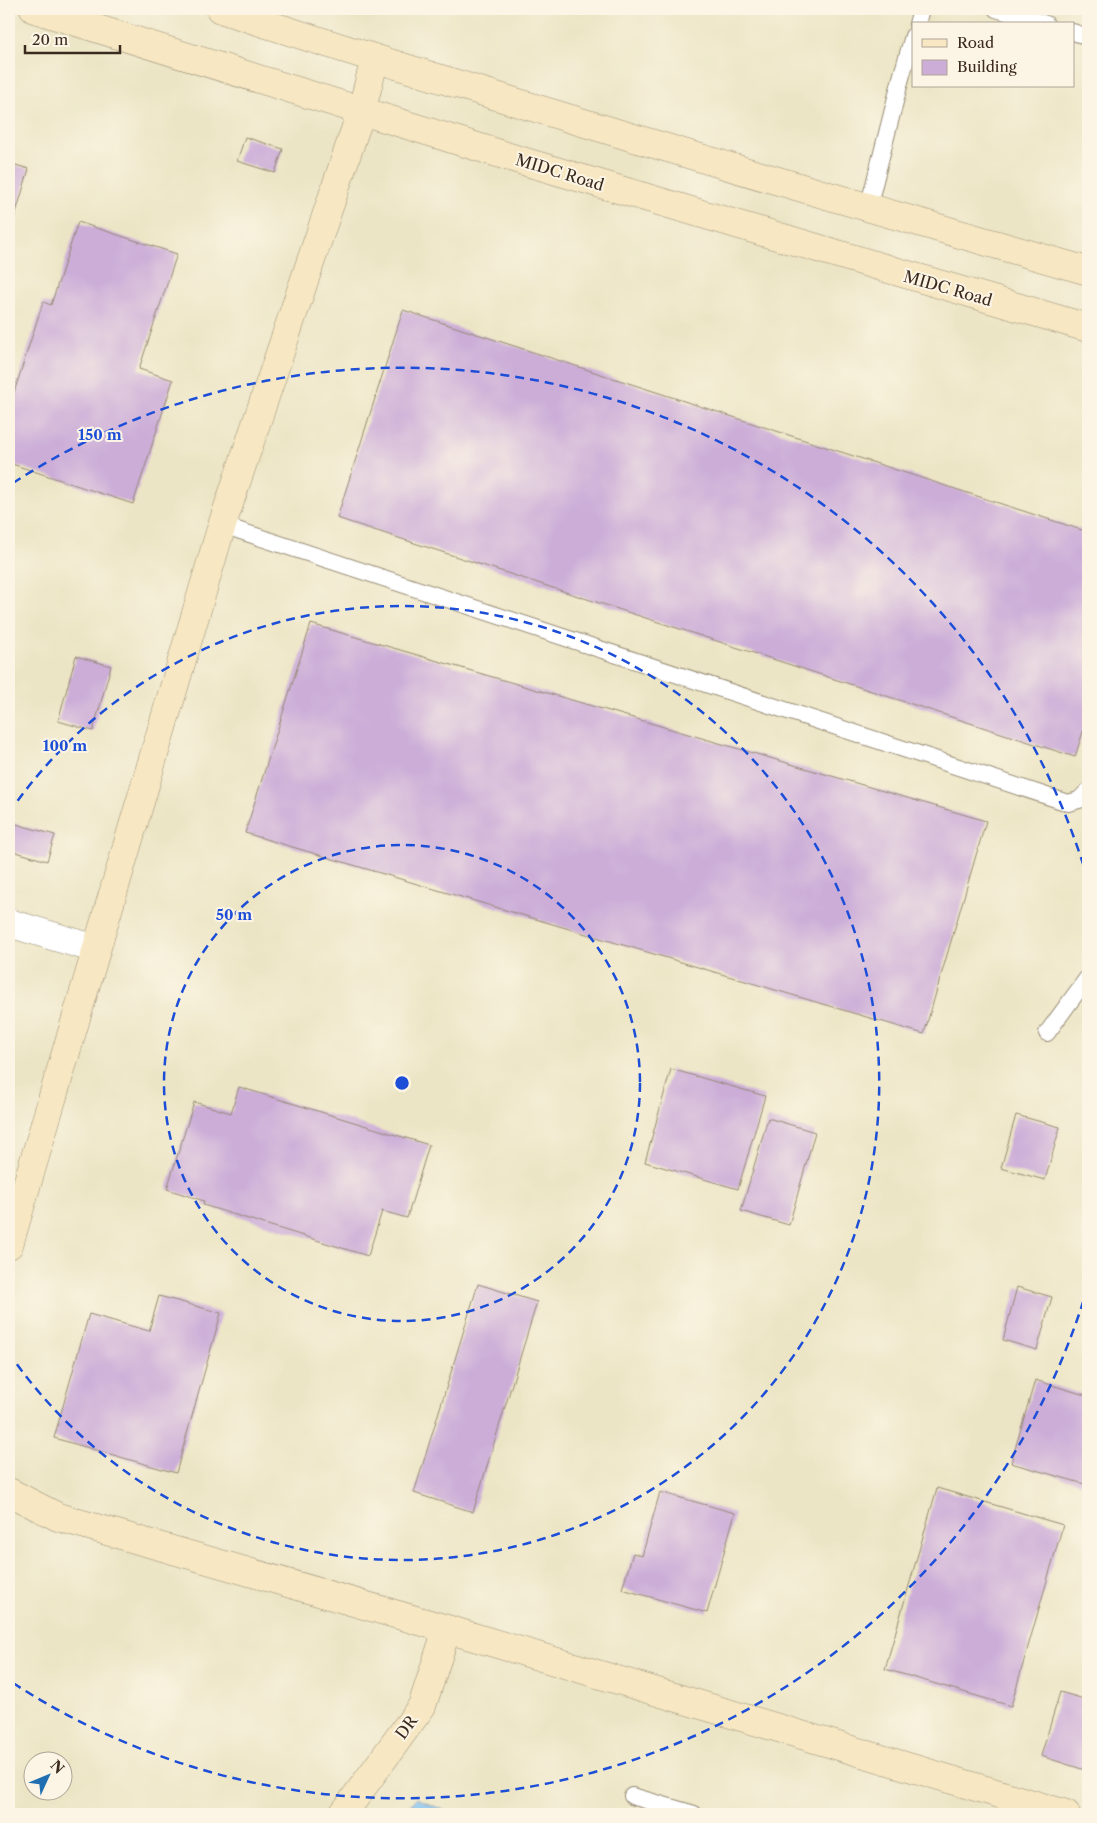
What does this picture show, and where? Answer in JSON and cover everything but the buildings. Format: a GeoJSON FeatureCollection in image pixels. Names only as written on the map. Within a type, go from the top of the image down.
{"type":"FeatureCollection","features":[{"type":"Feature","properties":{"kind":"street","name":"MIDC Road"},"geometry":{"type":"LineString","coordinates":[[34,9],[183,54],[361,112],[1088,328]]}},
{"type":"Feature","properties":{"kind":"street"},"geometry":{"type":"LineString","coordinates":[[220,9],[375,59],[868,208],[1088,272]]}},
{"type":"Feature","properties":{"kind":"street"},"geometry":{"type":"LineString","coordinates":[[9,1245],[222,525],[361,112],[375,59]]}},
{"type":"Feature","properties":{"kind":"street"},"geometry":{"type":"LineString","coordinates":[[9,923],[96,949]]}},
{"type":"Feature","properties":{"kind":"street"},"geometry":{"type":"LineString","coordinates":[[9,1492],[58,1518],[447,1629],[1066,1814]]}},
{"type":"Feature","properties":{"kind":"street","name":"DR"},"geometry":{"type":"LineString","coordinates":[[343,1814],[422,1706],[447,1629]]}},
{"type":"Feature","properties":{"kind":"lane"},"geometry":{"type":"LineString","coordinates":[[918,22],[921,9]]}},
{"type":"Feature","properties":{"kind":"lane"},"geometry":{"type":"LineString","coordinates":[[996,9],[1039,22]]}},
{"type":"Feature","properties":{"kind":"lane"},"geometry":{"type":"LineString","coordinates":[[1074,32],[1088,37]]}},
{"type":"Feature","properties":{"kind":"lane"},"geometry":{"type":"LineString","coordinates":[[868,208],[912,40]]}},
{"type":"Feature","properties":{"kind":"lane"},"geometry":{"type":"LineString","coordinates":[[222,525],[1068,803],[1079,800],[1088,791]]}},
{"type":"Feature","properties":{"kind":"lane"},"geometry":{"type":"LineString","coordinates":[[1047,1033],[1088,977]]}},
{"type":"Feature","properties":{"kind":"lane"},"geometry":{"type":"LineString","coordinates":[[632,1796],[694,1814]]}},
{"type":"Feature","properties":{"kind":"water"},"geometry":{"type":"Polygon","coordinates":[[[416,1798],[452,1814],[404,1814],[416,1798]]]}}]}
